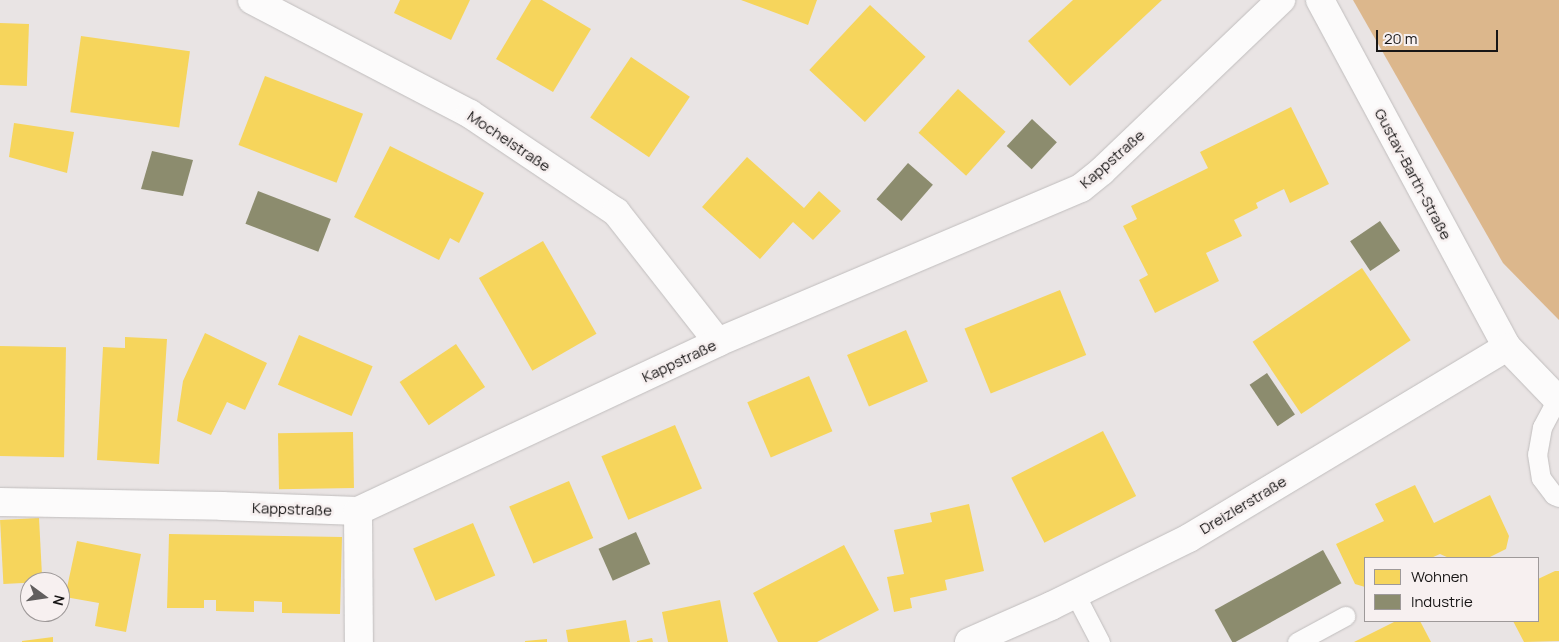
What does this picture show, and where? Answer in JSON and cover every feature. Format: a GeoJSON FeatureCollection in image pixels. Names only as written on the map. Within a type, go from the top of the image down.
{"type":"FeatureCollection","features":[{"type":"Feature","properties":{"kind":"street","name":"Mochelstraße"},"geometry":{"type":"LineString","coordinates":[[252,0],[470,114],[616,212],[718,342]]}},
{"type":"Feature","properties":{"kind":"street","name":"Kappstraße"},"geometry":{"type":"LineString","coordinates":[[0,502],[222,506],[358,511],[718,342],[1081,188],[1102,171],[1281,0]]}},
{"type":"Feature","properties":{"kind":"street","name":"Gustav-Barth-Straße"},"geometry":{"type":"LineString","coordinates":[[1320,0],[1507,347],[1558,400]]}},
{"type":"Feature","properties":{"kind":"street","name":"Dreizlerstraße"},"geometry":{"type":"LineString","coordinates":[[969,642],[1075,594],[1190,538],[1507,347]]}},
{"type":"Feature","properties":{"kind":"street"},"geometry":{"type":"LineString","coordinates":[[358,511],[358,642]]}},
{"type":"Feature","properties":{"kind":"lane"},"geometry":{"type":"LineString","coordinates":[[1558,400],[1542,427],[1537,454],[1541,478],[1554,495],[1559,497]]}},
{"type":"Feature","properties":{"kind":"lane"},"geometry":{"type":"LineString","coordinates":[[1075,594],[1100,642]]}},
{"type":"Feature","properties":{"kind":"lane"},"geometry":{"type":"LineString","coordinates":[[1297,642],[1345,616]]}},
{"type":"Feature","properties":{"kind":"shaded area"},"geometry":{"type":"Polygon","coordinates":[[[1353,0],[1559,0],[1559,320],[1503,263],[1353,0]]]}},
{"type":"Feature","properties":{"kind":"building: Wohnen"},"geometry":{"type":"Polygon","coordinates":[[[400,0],[470,0],[451,40],[394,13],[400,0]]]}},
{"type":"Feature","properties":{"kind":"building: Wohnen"},"geometry":{"type":"Polygon","coordinates":[[[531,0],[542,0],[591,29],[553,92],[496,59],[531,0]]]}},
{"type":"Feature","properties":{"kind":"building: Wohnen"},"geometry":{"type":"Polygon","coordinates":[[[741,0],[817,0],[808,25],[741,0]]]}},
{"type":"Feature","properties":{"kind":"building: Wohnen"},"geometry":{"type":"Polygon","coordinates":[[[1073,0],[1162,0],[1070,86],[1028,41],[1073,0]]]}},
{"type":"Feature","properties":{"kind":"building: Wohnen"},"geometry":{"type":"Polygon","coordinates":[[[870,5],[926,57],[865,122],[809,70],[870,5]]]}},
{"type":"Feature","properties":{"kind":"building: Wohnen"},"geometry":{"type":"Polygon","coordinates":[[[0,23],[29,24],[27,86],[0,85],[0,23]]]}},
{"type":"Feature","properties":{"kind":"building: Wohnen"},"geometry":{"type":"Polygon","coordinates":[[[81,36],[190,51],[179,128],[70,112],[81,36]]]}},
{"type":"Feature","properties":{"kind":"building: Wohnen"},"geometry":{"type":"Polygon","coordinates":[[[631,57],[690,97],[649,157],[590,118],[631,57]]]}},
{"type":"Feature","properties":{"kind":"building: Wohnen"},"geometry":{"type":"Polygon","coordinates":[[[265,76],[363,114],[337,183],[238,145],[265,76]]]}},
{"type":"Feature","properties":{"kind":"building: Wohnen"},"geometry":{"type":"Polygon","coordinates":[[[958,89],[1006,132],[966,176],[919,133],[958,89]]]}},
{"type":"Feature","properties":{"kind":"building: Wohnen"},"geometry":{"type":"Polygon","coordinates":[[[1291,107],[1329,184],[1290,203],[1284,189],[1256,203],[1258,208],[1234,220],[1242,236],[1206,253],[1219,281],[1155,313],[1139,280],[1148,275],[1123,226],[1137,219],[1131,206],[1208,168],[1200,152],[1291,107]]]}},
{"type":"Feature","properties":{"kind":"building: Wohnen"},"geometry":{"type":"Polygon","coordinates":[[[14,123],[74,132],[67,173],[9,157],[14,123]]]}},
{"type":"Feature","properties":{"kind":"building: Wohnen"},"geometry":{"type":"Polygon","coordinates":[[[390,146],[484,193],[459,243],[450,238],[439,260],[354,217],[390,146]]]}},
{"type":"Feature","properties":{"kind":"building: Wohnen"},"geometry":{"type":"Polygon","coordinates":[[[747,157],[804,208],[819,191],[841,211],[813,240],[793,222],[760,259],[702,207],[747,157]]]}},
{"type":"Feature","properties":{"kind":"building: Wohnen"},"geometry":{"type":"Polygon","coordinates":[[[543,241],[596,334],[532,371],[479,278],[543,241]]]}},
{"type":"Feature","properties":{"kind":"building: Wohnen"},"geometry":{"type":"Polygon","coordinates":[[[1362,268],[1411,340],[1301,414],[1253,342],[1362,268]]]}},
{"type":"Feature","properties":{"kind":"building: Wohnen"},"geometry":{"type":"Polygon","coordinates":[[[1060,290],[1086,355],[991,393],[965,329],[1060,290]]]}},
{"type":"Feature","properties":{"kind":"building: Wohnen"},"geometry":{"type":"Polygon","coordinates":[[[906,330],[928,382],[869,407],[847,355],[906,330]]]}},
{"type":"Feature","properties":{"kind":"building: Wohnen"},"geometry":{"type":"Polygon","coordinates":[[[205,333],[267,363],[245,410],[227,402],[211,435],[177,421],[183,381],[205,333]]]}},
{"type":"Feature","properties":{"kind":"building: Wohnen"},"geometry":{"type":"Polygon","coordinates":[[[299,335],[373,366],[352,416],[278,385],[299,335]]]}},
{"type":"Feature","properties":{"kind":"building: Wohnen"},"geometry":{"type":"Polygon","coordinates":[[[125,337],[167,339],[159,464],[97,460],[103,347],[125,348],[125,337]]]}},
{"type":"Feature","properties":{"kind":"building: Wohnen"},"geometry":{"type":"Polygon","coordinates":[[[456,344],[485,387],[429,425],[400,382],[456,344]]]}},
{"type":"Feature","properties":{"kind":"building: Wohnen"},"geometry":{"type":"Polygon","coordinates":[[[0,346],[66,347],[64,457],[0,456],[0,346]]]}},
{"type":"Feature","properties":{"kind":"building: Wohnen"},"geometry":{"type":"Polygon","coordinates":[[[809,376],[832,431],[771,457],[747,402],[809,376]]]}},
{"type":"Feature","properties":{"kind":"building: Wohnen"},"geometry":{"type":"Polygon","coordinates":[[[675,425],[702,489],[628,520],[601,456],[675,425]]]}},
{"type":"Feature","properties":{"kind":"building: Wohnen"},"geometry":{"type":"Polygon","coordinates":[[[1103,431],[1136,496],[1044,543],[1011,478],[1103,431]]]}},
{"type":"Feature","properties":{"kind":"building: Wohnen"},"geometry":{"type":"Polygon","coordinates":[[[353,432],[354,488],[279,489],[278,433],[353,432]]]}},
{"type":"Feature","properties":{"kind":"building: Wohnen"},"geometry":{"type":"Polygon","coordinates":[[[569,481],[593,538],[533,563],[509,506],[569,481]]]}},
{"type":"Feature","properties":{"kind":"building: Wohnen"},"geometry":{"type":"Polygon","coordinates":[[[1415,485],[1434,523],[1490,495],[1509,536],[1506,549],[1490,557],[1447,557],[1440,554],[1433,557],[1364,557],[1364,587],[1355,584],[1336,544],[1384,521],[1375,504],[1415,485]]]}},
{"type":"Feature","properties":{"kind":"building: Wohnen"},"geometry":{"type":"Polygon","coordinates":[[[969,504],[984,571],[945,580],[947,590],[910,598],[912,608],[894,612],[887,577],[904,574],[894,530],[932,522],[930,513],[969,504]]]}},
{"type":"Feature","properties":{"kind":"building: Wohnen"},"geometry":{"type":"Polygon","coordinates":[[[39,518],[42,572],[20,572],[20,583],[3,584],[0,520],[39,518]]]}},
{"type":"Feature","properties":{"kind":"building: Wohnen"},"geometry":{"type":"Polygon","coordinates":[[[473,523],[495,575],[435,601],[413,548],[473,523]]]}},
{"type":"Feature","properties":{"kind":"building: Wohnen"},"geometry":{"type":"Polygon","coordinates":[[[169,534],[342,537],[340,614],[282,613],[282,602],[254,601],[254,612],[216,611],[216,600],[204,600],[204,608],[167,608],[169,534]]]}},
{"type":"Feature","properties":{"kind":"building: Wohnen"},"geometry":{"type":"Polygon","coordinates":[[[77,541],[141,554],[126,632],[95,626],[99,603],[70,598],[70,574],[77,541]]]}},
{"type":"Feature","properties":{"kind":"building: Wohnen"},"geometry":{"type":"Polygon","coordinates":[[[844,545],[879,610],[817,642],[778,642],[753,593],[844,545]]]}},
{"type":"Feature","properties":{"kind":"building: Wohnen"},"geometry":{"type":"Polygon","coordinates":[[[1559,571],[1559,641],[1524,642],[1514,622],[1539,622],[1539,579],[1559,571]]]}},
{"type":"Feature","properties":{"kind":"building: Wohnen"},"geometry":{"type":"Polygon","coordinates":[[[720,600],[728,642],[668,642],[662,612],[720,600]]]}},
{"type":"Feature","properties":{"kind":"building: Wohnen"},"geometry":{"type":"Polygon","coordinates":[[[626,620],[630,642],[568,642],[566,630],[626,620]]]}},
{"type":"Feature","properties":{"kind":"building: Wohnen"},"geometry":{"type":"Polygon","coordinates":[[[1394,622],[1421,622],[1431,642],[1354,642],[1394,622]]]}},
{"type":"Feature","properties":{"kind":"building: Wohnen"},"geometry":{"type":"Polygon","coordinates":[[[53,637],[53,642],[22,642],[22,641],[53,637]]]}},
{"type":"Feature","properties":{"kind":"building: Wohnen"},"geometry":{"type":"Polygon","coordinates":[[[652,638],[653,642],[637,642],[637,641],[652,638]]]}},
{"type":"Feature","properties":{"kind":"building: Wohnen"},"geometry":{"type":"Polygon","coordinates":[[[547,639],[547,642],[525,642],[525,641],[547,639]]]}},
{"type":"Feature","properties":{"kind":"building: Industrie"},"geometry":{"type":"Polygon","coordinates":[[[1032,119],[1057,142],[1032,169],[1007,146],[1032,119]]]}},
{"type":"Feature","properties":{"kind":"building: Industrie"},"geometry":{"type":"Polygon","coordinates":[[[152,151],[193,160],[183,196],[141,189],[152,151]]]}},
{"type":"Feature","properties":{"kind":"building: Industrie"},"geometry":{"type":"Polygon","coordinates":[[[908,163],[933,185],[901,221],[877,199],[908,163]]]}},
{"type":"Feature","properties":{"kind":"building: Industrie"},"geometry":{"type":"Polygon","coordinates":[[[258,191],[331,219],[318,252],[245,224],[258,191]]]}},
{"type":"Feature","properties":{"kind":"building: Industrie"},"geometry":{"type":"Polygon","coordinates":[[[1380,221],[1400,251],[1370,271],[1350,241],[1380,221]]]}},
{"type":"Feature","properties":{"kind":"building: Industrie"},"geometry":{"type":"Polygon","coordinates":[[[1267,373],[1295,414],[1278,426],[1250,385],[1267,373]]]}},
{"type":"Feature","properties":{"kind":"building: Industrie"},"geometry":{"type":"Polygon","coordinates":[[[636,532],[650,564],[613,581],[599,549],[636,532]]]}},
{"type":"Feature","properties":{"kind":"building: Industrie"},"geometry":{"type":"Polygon","coordinates":[[[1323,550],[1341,583],[1235,642],[1232,642],[1215,610],[1323,550]]]}}]}
